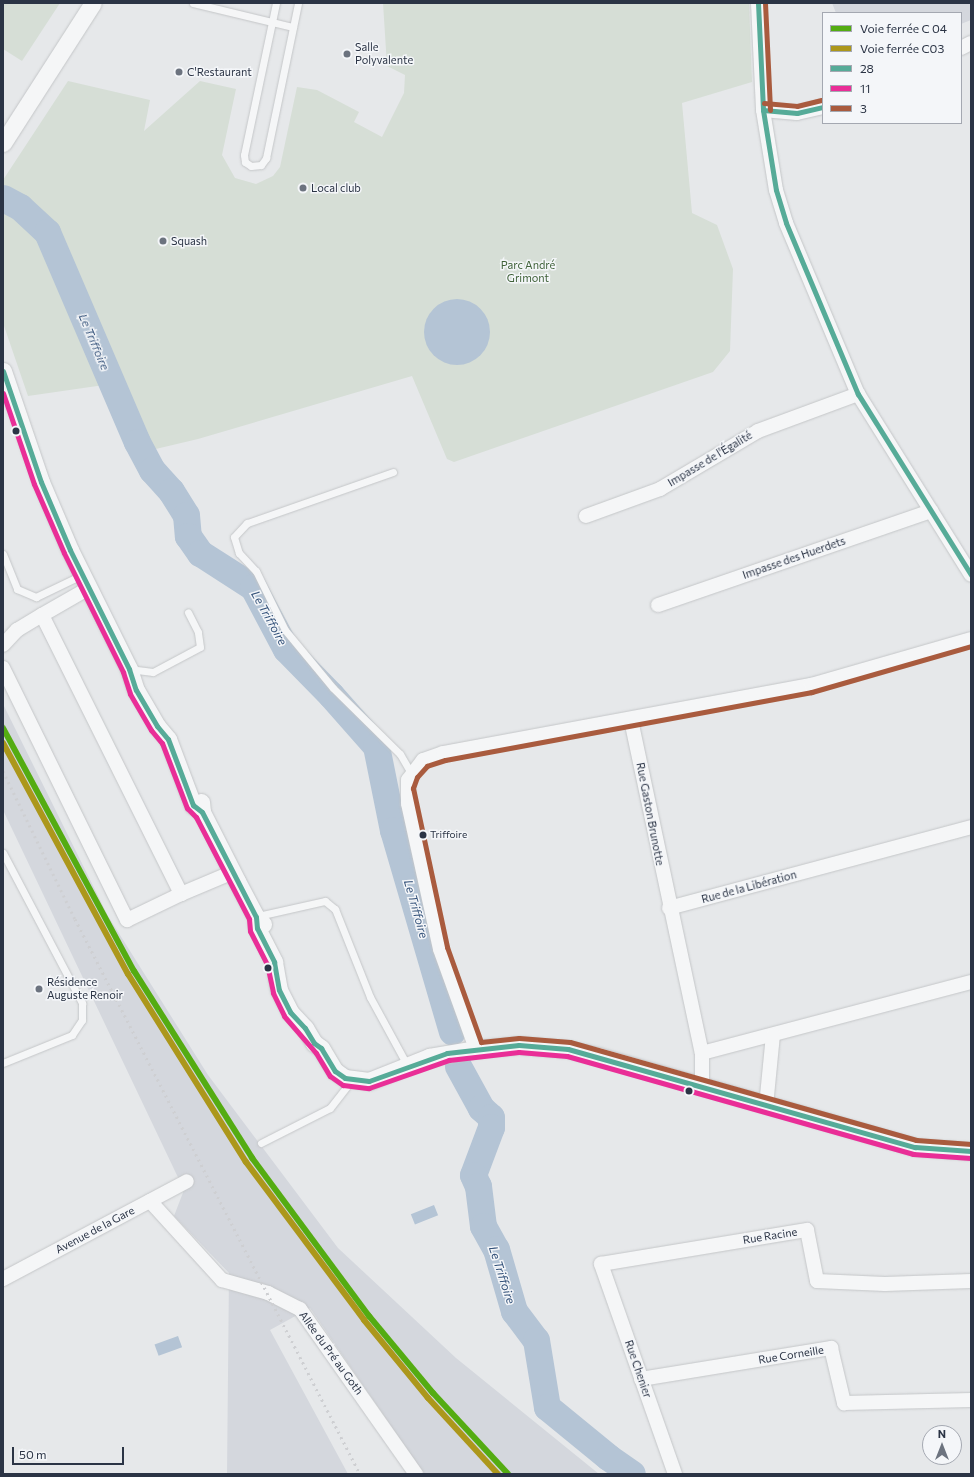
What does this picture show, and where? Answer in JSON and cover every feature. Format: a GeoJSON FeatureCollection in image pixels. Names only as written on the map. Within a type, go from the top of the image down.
{"type":"FeatureCollection","features":[{"type":"Feature","properties":{"kind":"street"},"geometry":{"type":"LineString","coordinates":[[3,143],[93,3]]}},
{"type":"Feature","properties":{"kind":"street"},"geometry":{"type":"LineString","coordinates":[[758,3],[763,110],[776,190],[786,223],[858,394],[971,575]]}},
{"type":"Feature","properties":{"kind":"street"},"geometry":{"type":"LineString","coordinates":[[962,48],[971,43]]}},
{"type":"Feature","properties":{"kind":"street"},"geometry":{"type":"LineString","coordinates":[[763,110],[797,114],[822,107]]}},
{"type":"Feature","properties":{"kind":"street"},"geometry":{"type":"LineString","coordinates":[[4,381],[41,482],[86,582],[129,669],[136,690],[157,726],[168,739],[193,805],[202,812],[256,917],[265,926],[286,970],[295,1003],[308,1017],[321,1040],[321,1048],[335,1071],[352,1080],[369,1081],[407,1066],[447,1053],[519,1045],[568,1049],[598,1056],[915,1148],[971,1150]]}},
{"type":"Feature","properties":{"kind":"street","name":"Impasse de l'Égalité"},"geometry":{"type":"LineString","coordinates":[[586,516],[660,489],[758,431],[858,394]]}},
{"type":"Feature","properties":{"kind":"street","name":"Impasse des Huerdets"},"geometry":{"type":"LineString","coordinates":[[658,605],[931,511]]}},
{"type":"Feature","properties":{"kind":"street"},"geometry":{"type":"LineString","coordinates":[[3,645],[17,630],[42,615],[86,582]]}},
{"type":"Feature","properties":{"kind":"street"},"geometry":{"type":"LineString","coordinates":[[42,615],[182,894]]}},
{"type":"Feature","properties":{"kind":"street"},"geometry":{"type":"LineString","coordinates":[[476,1049],[440,949],[408,803],[406,787],[411,773],[423,760],[443,753],[631,720],[811,685],[971,639]]}},
{"type":"Feature","properties":{"kind":"street"},"geometry":{"type":"LineString","coordinates":[[3,668],[127,920],[233,872]]}},
{"type":"Feature","properties":{"kind":"street","name":"Rue Gaston Brunotte"},"geometry":{"type":"LineString","coordinates":[[631,720],[669,908]]}},
{"type":"Feature","properties":{"kind":"street","name":"Rue de la Libération"},"geometry":{"type":"LineString","coordinates":[[669,908],[971,827]]}},
{"type":"Feature","properties":{"kind":"street"},"geometry":{"type":"LineString","coordinates":[[669,908],[702,1053],[702,1087]]}},
{"type":"Feature","properties":{"kind":"street"},"geometry":{"type":"LineString","coordinates":[[702,1053],[773,1036],[971,982]]}},
{"type":"Feature","properties":{"kind":"street"},"geometry":{"type":"LineString","coordinates":[[766,1106],[773,1036]]}},
{"type":"Feature","properties":{"kind":"street","name":"Avenue de la Gare"},"geometry":{"type":"LineString","coordinates":[[3,1279],[187,1181]]}},
{"type":"Feature","properties":{"kind":"street","name":"Allée du Pré au Goth"},"geometry":{"type":"LineString","coordinates":[[150,1201],[222,1280],[268,1293],[300,1309],[416,1474]]}},
{"type":"Feature","properties":{"kind":"street","name":"Rue Racine"},"geometry":{"type":"LineString","coordinates":[[601,1264],[807,1230],[817,1281],[885,1284],[971,1281]]}},
{"type":"Feature","properties":{"kind":"street","name":"Rue Chenier"},"geometry":{"type":"LineString","coordinates":[[601,1264],[675,1474]]}},
{"type":"Feature","properties":{"kind":"street","name":"Rue Corneille"},"geometry":{"type":"LineString","coordinates":[[641,1379],[831,1348],[844,1403],[971,1400]]}},
{"type":"Feature","properties":{"kind":"lane"},"geometry":{"type":"LineString","coordinates":[[193,3],[293,26]]}},
{"type":"Feature","properties":{"kind":"lane"},"geometry":{"type":"LineString","coordinates":[[276,3],[244,156],[245,162],[251,166],[261,165],[266,158],[298,3]]}},
{"type":"Feature","properties":{"kind":"lane"},"geometry":{"type":"LineString","coordinates":[[393,472],[247,523],[234,537],[238,553],[256,571],[285,630],[333,688],[400,754],[411,773]]}},
{"type":"Feature","properties":{"kind":"lane"},"geometry":{"type":"LineString","coordinates":[[3,554],[17,589],[36,597],[86,582]]}},
{"type":"Feature","properties":{"kind":"lane"},"geometry":{"type":"LineString","coordinates":[[129,669],[153,672],[200,647],[198,632],[188,612]]}},
{"type":"Feature","properties":{"kind":"lane"},"geometry":{"type":"LineString","coordinates":[[3,853],[82,1003],[82,1020],[72,1036],[3,1063]]}},
{"type":"Feature","properties":{"kind":"lane"},"geometry":{"type":"LineString","coordinates":[[256,917],[325,901],[335,909],[370,998],[407,1066]]}},
{"type":"Feature","properties":{"kind":"lane"},"geometry":{"type":"LineString","coordinates":[[261,1143],[330,1108],[352,1080]]}},
{"type":"Feature","properties":{"kind":"shaded area"},"geometry":{"type":"Polygon","coordinates":[[[832,3],[971,3],[971,20],[962,24],[962,12],[836,12],[832,3]]]}},
{"type":"Feature","properties":{"kind":"shaded area"},"geometry":{"type":"Polygon","coordinates":[[[3,704],[108,916],[208,1075],[338,1248],[456,1358],[599,1474],[424,1474],[310,1308],[270,1330],[348,1474],[227,1474],[229,1273],[174,1216],[184,1190],[3,810],[3,704]]]}},
{"type":"Feature","properties":{"kind":"green space"},"geometry":{"type":"Polygon","coordinates":[[[3,3],[60,3],[22,61],[3,49],[3,3]]]}},
{"type":"Feature","properties":{"kind":"green space","name":"Parc André Grimont"},"geometry":{"type":"Polygon","coordinates":[[[383,3],[749,3],[752,82],[682,103],[692,213],[717,225],[733,269],[730,351],[713,372],[454,462],[447,459],[412,376],[198,439],[143,452],[111,384],[28,396],[3,323],[3,180],[68,81],[150,100],[144,131],[200,81],[236,89],[222,155],[235,178],[256,184],[273,176],[280,167],[297,87],[317,90],[359,112],[354,122],[382,137],[404,93],[405,75],[387,66],[383,3]]]}},
{"type":"Feature","properties":{"kind":"water"},"geometry":{"type":"Polygon","coordinates":[[[457,299],[469,302],[480,309],[487,320],[490,332],[487,344],[480,355],[469,362],[457,365],[445,362],[434,355],[427,344],[424,332],[427,320],[434,309],[445,302],[457,299]]]}},
{"type":"Feature","properties":{"kind":"water"},"geometry":{"type":"Polygon","coordinates":[[[434,1205],[438,1215],[415,1225],[411,1214],[434,1205]]]}},
{"type":"Feature","properties":{"kind":"water"},"geometry":{"type":"Polygon","coordinates":[[[178,1336],[182,1347],[159,1356],[155,1345],[178,1336]]]}},
{"type":"Feature","properties":{"kind":"waterway","name":"Le Triffoire"},"geometry":{"type":"LineString","coordinates":[[3,198],[20,207],[47,232],[137,442],[152,470],[171,491],[186,515],[188,536],[200,553],[253,587],[286,649],[331,695],[376,746],[393,830],[452,1032]]}},
{"type":"Feature","properties":{"kind":"waterway","name":"Le Triffoire"},"geometry":{"type":"LineString","coordinates":[[458,1066],[481,1108],[491,1117],[491,1127],[473,1175],[478,1186],[483,1226],[496,1249],[514,1311],[536,1340],[547,1407],[608,1457],[632,1474]]}},
{"type":"Feature","properties":{"kind":"railway"},"geometry":{"type":"LineString","coordinates":[[3,771],[75,919],[360,1474]]}},
{"type":"Feature","properties":{"kind":"transit line","name":"28"},"geometry":{"type":"LineString","coordinates":[[758,3],[763,110],[776,190],[786,223],[858,394],[971,575]]}},
{"type":"Feature","properties":{"kind":"transit line","name":"3"},"geometry":{"type":"LineString","coordinates":[[765,3],[770,110]]}},
{"type":"Feature","properties":{"kind":"transit line","name":"3"},"geometry":{"type":"LineString","coordinates":[[764,103],[797,106],[821,100]]}},
{"type":"Feature","properties":{"kind":"transit line","name":"28"},"geometry":{"type":"LineString","coordinates":[[763,110],[797,113],[822,107]]}},
{"type":"Feature","properties":{"kind":"transit line","name":"28"},"geometry":{"type":"LineString","coordinates":[[3,371],[41,482],[70,550],[129,669],[136,690],[157,726],[168,739],[193,805],[202,812],[256,917],[257,928],[274,962],[279,990],[290,1012],[305,1028],[314,1043],[321,1048],[335,1071],[345,1078],[369,1081],[447,1053],[519,1045],[568,1049],[915,1147],[971,1151]]}},
{"type":"Feature","properties":{"kind":"transit line","name":"11"},"geometry":{"type":"LineString","coordinates":[[3,393],[34,484],[64,553],[123,672],[130,694],[151,730],[162,743],[187,808],[196,817],[249,919],[250,931],[267,964],[273,993],[284,1016],[316,1053],[330,1076],[343,1085],[369,1088],[449,1060],[519,1052],[567,1056],[913,1154],[971,1158]]}},
{"type":"Feature","properties":{"kind":"transit line","name":"3"},"geometry":{"type":"LineString","coordinates":[[971,646],[812,692],[445,760],[427,766],[417,777],[413,788],[447,947],[481,1042],[519,1038],[570,1042],[916,1140],[971,1144]]}},
{"type":"Feature","properties":{"kind":"transit line"},"geometry":{"type":"LineString","coordinates":[[3,728],[134,971],[252,1158],[369,1316],[433,1393],[508,1474]]}},
{"type":"Feature","properties":{"kind":"rail line","name":"C03"},"geometry":{"type":"LineString","coordinates":[[3,743],[128,974],[246,1162],[364,1320],[428,1398],[498,1474]]}},
{"type":"Feature","properties":{"kind":"place","name":"Salle Polyvalente"},"geometry":{"type":"Point","coordinates":[347,54]}},
{"type":"Feature","properties":{"kind":"place","name":"C'Restaurant"},"geometry":{"type":"Point","coordinates":[179,72]}},
{"type":"Feature","properties":{"kind":"place","name":"Local club"},"geometry":{"type":"Point","coordinates":[303,188]}},
{"type":"Feature","properties":{"kind":"place","name":"Squash"},"geometry":{"type":"Point","coordinates":[163,241]}},
{"type":"Feature","properties":{"kind":"place","name":"Triffoire"},"geometry":{"type":"Point","coordinates":[423,835]}},
{"type":"Feature","properties":{"kind":"place","name":"Résidence Auguste Renoir"},"geometry":{"type":"Point","coordinates":[39,989]}}]}
